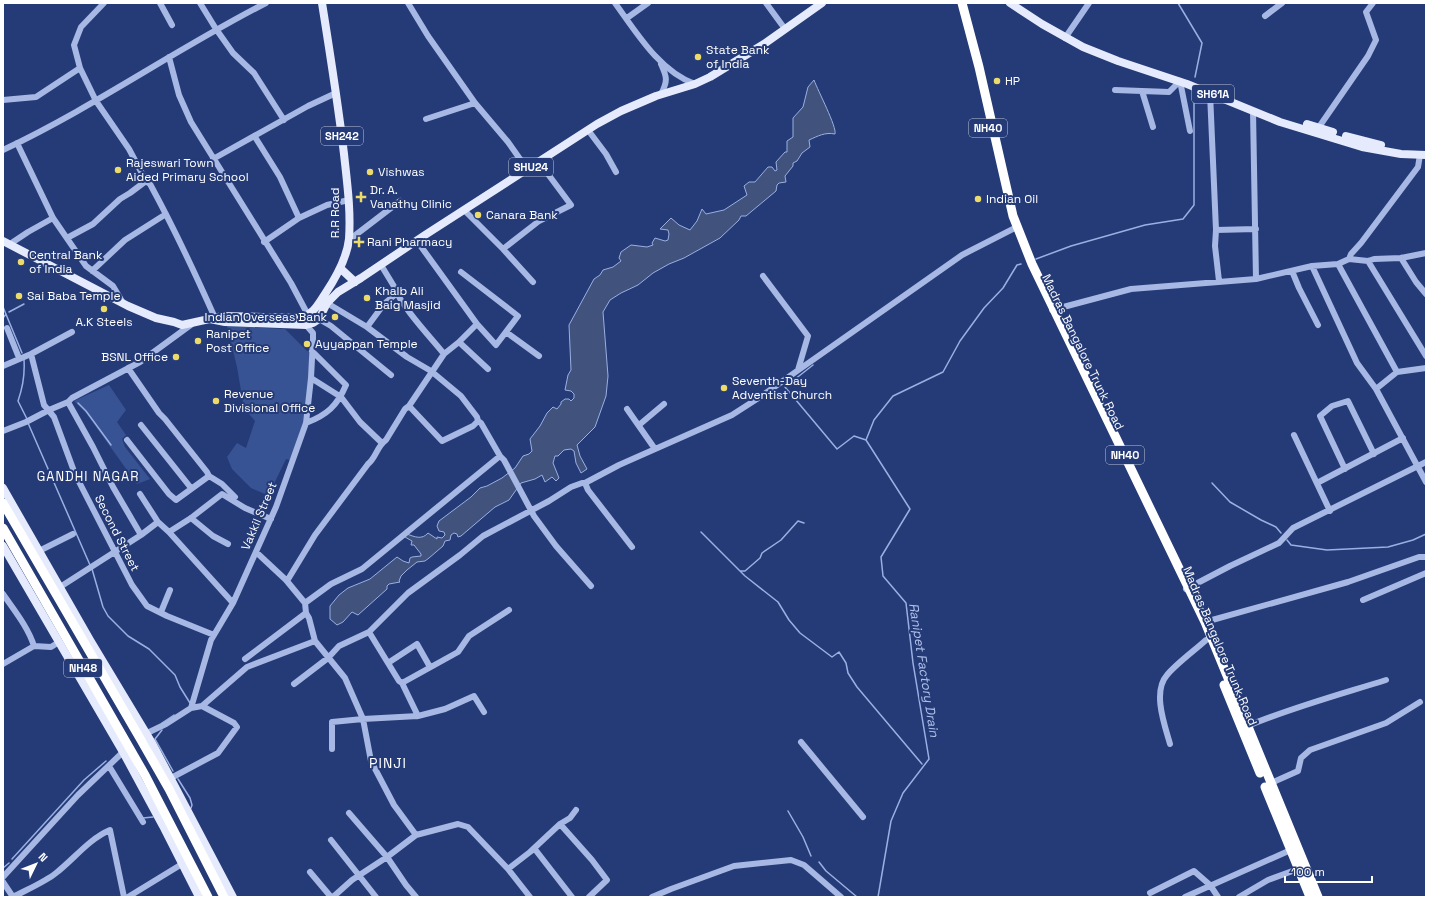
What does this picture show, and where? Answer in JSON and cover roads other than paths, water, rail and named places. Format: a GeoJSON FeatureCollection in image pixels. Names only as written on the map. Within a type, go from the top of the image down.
{"type":"FeatureCollection","features":[{"type":"Feature","properties":{"kind":"highway","name":"Madras Bangalore Trunk Road"},"geometry":{"type":"LineString","coordinates":[[957,3],[975,68],[1008,219],[1014,228],[1053,309],[1209,639],[1294,849],[1298,869],[1310,897]]}},
{"type":"Feature","properties":{"kind":"highway","name":"NH40"},"geometry":{"type":"LineString","coordinates":[[962,3],[1014,228]]}},
{"type":"Feature","properties":{"kind":"highway","name":"NH48"},"geometry":{"type":"LineString","coordinates":[[3,503],[143,735],[174,802],[224,897]]}},
{"type":"Feature","properties":{"kind":"highway","name":"NH48"},"geometry":{"type":"LineString","coordinates":[[3,528],[145,776],[174,830],[185,860],[208,897]]}},
{"type":"Feature","properties":{"kind":"highway","name":"NH40"},"geometry":{"type":"LineString","coordinates":[[1186,589],[1205,622],[1209,639]]}},
{"type":"Feature","properties":{"kind":"highway","name":"NH40"},"geometry":{"type":"LineString","coordinates":[[1244,727],[1271,783],[1294,849],[1318,897]]}},
{"type":"Feature","properties":{"kind":"highway"},"geometry":{"type":"LineString","coordinates":[[174,830],[180,835],[184,833],[187,830],[186,824]]}},
{"type":"Feature","properties":{"kind":"highway"},"geometry":{"type":"LineString","coordinates":[[185,860],[188,851],[192,846],[200,850]]}},
{"type":"Feature","properties":{"kind":"main road","name":"R.R Road"},"geometry":{"type":"LineString","coordinates":[[308,315],[315,309],[340,268],[349,240],[349,200],[336,93],[322,3]]}},
{"type":"Feature","properties":{"kind":"main road","name":"SHU24"},"geometry":{"type":"LineString","coordinates":[[319,319],[327,303],[338,292],[588,130],[621,111],[661,94],[695,84],[710,77],[764,44],[822,3]]}},
{"type":"Feature","properties":{"kind":"main road","name":"SH61A"},"geometry":{"type":"LineString","coordinates":[[1010,3],[1029,16],[1084,47],[1118,61],[1197,85],[1210,93],[1280,122],[1318,130]]}},
{"type":"Feature","properties":{"kind":"main road"},"geometry":{"type":"LineString","coordinates":[[1018,3],[1066,36],[1264,111],[1318,130],[1399,149],[1424,153]]}},
{"type":"Feature","properties":{"kind":"main road"},"geometry":{"type":"LineString","coordinates":[[3,240],[123,303],[156,318],[182,325]]}},
{"type":"Feature","properties":{"kind":"main road"},"geometry":{"type":"LineString","coordinates":[[3,246],[128,310],[154,322],[174,328],[213,319],[306,326],[319,319]]}},
{"type":"Feature","properties":{"kind":"main road"},"geometry":{"type":"LineString","coordinates":[[340,268],[355,282]]}},
{"type":"Feature","properties":{"kind":"main road"},"geometry":{"type":"LineString","coordinates":[[224,320],[299,318],[308,315]]}},
{"type":"Feature","properties":{"kind":"main road"},"geometry":{"type":"LineString","coordinates":[[3,488],[143,735],[171,778],[233,897]]}},
{"type":"Feature","properties":{"kind":"main road"},"geometry":{"type":"LineString","coordinates":[[3,546],[123,752],[163,826],[185,860],[199,897]]}},
{"type":"Feature","properties":{"kind":"street"},"geometry":{"type":"LineString","coordinates":[[104,3],[81,27],[74,45],[80,68],[96,101],[129,148],[146,181],[150,184],[166,214],[199,281],[213,319]]}},
{"type":"Feature","properties":{"kind":"street"},"geometry":{"type":"LineString","coordinates":[[160,3],[172,24]]}},
{"type":"Feature","properties":{"kind":"street"},"geometry":{"type":"LineString","coordinates":[[200,3],[233,53],[254,73],[284,120]]}},
{"type":"Feature","properties":{"kind":"street"},"geometry":{"type":"LineString","coordinates":[[3,150],[96,101],[216,29],[264,3]]}},
{"type":"Feature","properties":{"kind":"street"},"geometry":{"type":"LineString","coordinates":[[408,3],[428,36],[475,103],[508,142],[527,169]]}},
{"type":"Feature","properties":{"kind":"street"},"geometry":{"type":"LineString","coordinates":[[616,3],[661,63],[666,74],[666,81],[661,94]]}},
{"type":"Feature","properties":{"kind":"street"},"geometry":{"type":"LineString","coordinates":[[627,18],[648,3]]}},
{"type":"Feature","properties":{"kind":"street"},"geometry":{"type":"LineString","coordinates":[[766,3],[785,29]]}},
{"type":"Feature","properties":{"kind":"street"},"geometry":{"type":"LineString","coordinates":[[1066,36],[1089,3]]}},
{"type":"Feature","properties":{"kind":"street"},"geometry":{"type":"LineString","coordinates":[[1265,16],[1282,3]]}},
{"type":"Feature","properties":{"kind":"street"},"geometry":{"type":"LineString","coordinates":[[1318,130],[1368,56],[1376,40],[1366,12],[1374,3]]}},
{"type":"Feature","properties":{"kind":"street"},"geometry":{"type":"LineString","coordinates":[[169,57],[179,95],[190,122],[291,283],[308,315]]}},
{"type":"Feature","properties":{"kind":"street"},"geometry":{"type":"LineString","coordinates":[[661,63],[680,78],[695,84]]}},
{"type":"Feature","properties":{"kind":"street"},"geometry":{"type":"LineString","coordinates":[[3,100],[36,97],[80,68]]}},
{"type":"Feature","properties":{"kind":"street"},"geometry":{"type":"LineString","coordinates":[[1115,90],[1168,92],[1180,81]]}},
{"type":"Feature","properties":{"kind":"street"},"geometry":{"type":"LineString","coordinates":[[1180,81],[1190,131]]}},
{"type":"Feature","properties":{"kind":"street"},"geometry":{"type":"LineString","coordinates":[[1142,91],[1153,127]]}},
{"type":"Feature","properties":{"kind":"street"},"geometry":{"type":"LineString","coordinates":[[213,160],[308,106],[336,93]]}},
{"type":"Feature","properties":{"kind":"street"},"geometry":{"type":"LineString","coordinates":[[1210,93],[1216,230],[1215,246],[1219,281]]}},
{"type":"Feature","properties":{"kind":"street"},"geometry":{"type":"LineString","coordinates":[[426,119],[475,103]]}},
{"type":"Feature","properties":{"kind":"street"},"geometry":{"type":"LineString","coordinates":[[1253,111],[1256,279]]}},
{"type":"Feature","properties":{"kind":"street"},"geometry":{"type":"LineString","coordinates":[[588,130],[606,154],[616,172]]}},
{"type":"Feature","properties":{"kind":"street"},"geometry":{"type":"LineString","coordinates":[[255,137],[280,177],[299,218]]}},
{"type":"Feature","properties":{"kind":"street"},"geometry":{"type":"LineString","coordinates":[[17,143],[53,218],[86,266],[113,286],[123,303]]}},
{"type":"Feature","properties":{"kind":"street"},"geometry":{"type":"LineString","coordinates":[[1349,259],[1351,254],[1361,243],[1418,167],[1424,153]]}},
{"type":"Feature","properties":{"kind":"street"},"geometry":{"type":"LineString","coordinates":[[503,248],[539,221],[571,205],[539,162]]}},
{"type":"Feature","properties":{"kind":"street"},"geometry":{"type":"LineString","coordinates":[[67,238],[93,224],[120,199],[146,181]]}},
{"type":"Feature","properties":{"kind":"street"},"geometry":{"type":"LineString","coordinates":[[264,242],[299,218],[327,205],[349,200]]}},
{"type":"Feature","properties":{"kind":"street"},"geometry":{"type":"LineString","coordinates":[[349,240],[400,201]]}},
{"type":"Feature","properties":{"kind":"street"},"geometry":{"type":"LineString","coordinates":[[464,210],[503,248],[533,282]]}},
{"type":"Feature","properties":{"kind":"street"},"geometry":{"type":"LineString","coordinates":[[92,271],[125,240],[166,214]]}},
{"type":"Feature","properties":{"kind":"street"},"geometry":{"type":"LineString","coordinates":[[13,242],[53,218]]}},
{"type":"Feature","properties":{"kind":"street"},"geometry":{"type":"LineString","coordinates":[[294,684],[328,657],[339,646],[369,632],[408,593],[460,555],[483,536],[549,501],[571,486],[585,483],[619,465],[732,415],[962,255],[1014,228]]}},
{"type":"Feature","properties":{"kind":"street"},"geometry":{"type":"LineString","coordinates":[[1216,230],[1256,229]]}},
{"type":"Feature","properties":{"kind":"street"},"geometry":{"type":"LineString","coordinates":[[417,241],[476,324],[496,345],[518,316],[461,272]]}},
{"type":"Feature","properties":{"kind":"street"},"geometry":{"type":"LineString","coordinates":[[1053,309],[1131,289],[1219,281],[1232,282],[1256,279],[1312,266],[1338,264],[1349,259],[1368,261],[1374,258],[1401,258],[1426,253]]}},
{"type":"Feature","properties":{"kind":"street"},"geometry":{"type":"LineString","coordinates":[[1401,258],[1416,282],[1426,294]]}},
{"type":"Feature","properties":{"kind":"street"},"geometry":{"type":"LineString","coordinates":[[1368,261],[1426,356]]}},
{"type":"Feature","properties":{"kind":"street"},"geometry":{"type":"LineString","coordinates":[[1338,264],[1397,372]]}},
{"type":"Feature","properties":{"kind":"street"},"geometry":{"type":"LineString","coordinates":[[381,265],[397,293],[444,354]]}},
{"type":"Feature","properties":{"kind":"street"},"geometry":{"type":"LineString","coordinates":[[1312,266],[1358,363],[1376,389],[1426,482]]}},
{"type":"Feature","properties":{"kind":"street"},"geometry":{"type":"LineString","coordinates":[[1292,271],[1318,325]]}},
{"type":"Feature","properties":{"kind":"street"},"geometry":{"type":"LineString","coordinates":[[763,276],[808,336],[798,370]]}},
{"type":"Feature","properties":{"kind":"street"},"geometry":{"type":"LineString","coordinates":[[367,327],[384,304],[397,293]]}},
{"type":"Feature","properties":{"kind":"street"},"geometry":{"type":"LineString","coordinates":[[327,303],[367,327],[407,357],[431,371],[461,396],[477,417],[478,422],[481,423],[500,456],[504,460],[534,516],[556,546],[591,586]]}},
{"type":"Feature","properties":{"kind":"street"},"geometry":{"type":"LineString","coordinates":[[319,319],[331,326],[391,376]]}},
{"type":"Feature","properties":{"kind":"street"},"geometry":{"type":"LineString","coordinates":[[3,431],[29,421],[48,410],[68,402],[72,398],[140,362],[195,322]]}},
{"type":"Feature","properties":{"kind":"street"},"geometry":{"type":"LineString","coordinates":[[287,582],[315,535],[371,462],[382,443],[386,440],[431,371],[444,354],[459,342],[476,324]]}},
{"type":"Feature","properties":{"kind":"street","name":"Vakkil Street"},"geometry":{"type":"LineString","coordinates":[[191,708],[211,640],[233,603],[271,519],[306,424],[311,378],[313,333],[306,326]]}},
{"type":"Feature","properties":{"kind":"street"},"geometry":{"type":"LineString","coordinates":[[7,328],[19,358]]}},
{"type":"Feature","properties":{"kind":"street"},"geometry":{"type":"LineString","coordinates":[[3,366],[31,354],[72,332]]}},
{"type":"Feature","properties":{"kind":"street"},"geometry":{"type":"LineString","coordinates":[[506,332],[539,356]]}},
{"type":"Feature","properties":{"kind":"street"},"geometry":{"type":"LineString","coordinates":[[459,342],[488,369]]}},
{"type":"Feature","properties":{"kind":"street"},"geometry":{"type":"LineString","coordinates":[[306,424],[321,418],[336,404],[346,385],[312,351]]}},
{"type":"Feature","properties":{"kind":"street","name":"Second Street"},"geometry":{"type":"LineString","coordinates":[[31,354],[44,405],[54,417],[75,474],[132,585],[147,606],[167,616],[214,635]]}},
{"type":"Feature","properties":{"kind":"street"},"geometry":{"type":"LineString","coordinates":[[128,368],[159,413],[203,466],[209,476],[222,484],[235,496]]}},
{"type":"Feature","properties":{"kind":"street"},"geometry":{"type":"LineString","coordinates":[[1376,389],[1397,372],[1426,368]]}},
{"type":"Feature","properties":{"kind":"street"},"geometry":{"type":"LineString","coordinates":[[311,378],[341,397],[360,422],[382,443]]}},
{"type":"Feature","properties":{"kind":"street"},"geometry":{"type":"LineString","coordinates":[[1345,469],[1320,416],[1332,406],[1348,401],[1374,454]]}},
{"type":"Feature","properties":{"kind":"street"},"geometry":{"type":"LineString","coordinates":[[68,402],[113,487],[141,535]]}},
{"type":"Feature","properties":{"kind":"street"},"geometry":{"type":"LineString","coordinates":[[639,425],[664,404]]}},
{"type":"Feature","properties":{"kind":"street"},"geometry":{"type":"LineString","coordinates":[[409,406],[442,441],[473,426],[478,422]]}},
{"type":"Feature","properties":{"kind":"street"},"geometry":{"type":"LineString","coordinates":[[628,409],[655,449]]}},
{"type":"Feature","properties":{"kind":"street"},"geometry":{"type":"LineString","coordinates":[[141,425],[191,488]]}},
{"type":"Feature","properties":{"kind":"street"},"geometry":{"type":"LineString","coordinates":[[1294,435],[1330,511]]}},
{"type":"Feature","properties":{"kind":"street"},"geometry":{"type":"LineString","coordinates":[[1317,484],[1403,438]]}},
{"type":"Feature","properties":{"kind":"street"},"geometry":{"type":"LineString","coordinates":[[127,440],[169,494],[176,500],[209,476]]}},
{"type":"Feature","properties":{"kind":"street"},"geometry":{"type":"LineString","coordinates":[[305,603],[331,584],[362,569],[500,456]]}},
{"type":"Feature","properties":{"kind":"street"},"geometry":{"type":"LineString","coordinates":[[1186,589],[1279,543],[1293,528],[1330,511],[1426,462]]}},
{"type":"Feature","properties":{"kind":"street"},"geometry":{"type":"LineString","coordinates":[[585,483],[588,490],[632,547]]}},
{"type":"Feature","properties":{"kind":"street"},"geometry":{"type":"LineString","coordinates":[[140,494],[158,522],[169,532],[233,603]]}},
{"type":"Feature","properties":{"kind":"street"},"geometry":{"type":"LineString","coordinates":[[169,532],[191,518],[222,494],[245,508],[271,519]]}},
{"type":"Feature","properties":{"kind":"street"},"geometry":{"type":"LineString","coordinates":[[191,518],[213,536],[228,544]]}},
{"type":"Feature","properties":{"kind":"street"},"geometry":{"type":"LineString","coordinates":[[60,587],[141,535],[158,522]]}},
{"type":"Feature","properties":{"kind":"street"},"geometry":{"type":"LineString","coordinates":[[39,551],[73,534]]}},
{"type":"Feature","properties":{"kind":"street"},"geometry":{"type":"LineString","coordinates":[[256,552],[287,582],[305,603],[306,613],[309,618],[315,641],[345,678],[363,719],[371,761],[394,805],[416,835]]}},
{"type":"Feature","properties":{"kind":"street"},"geometry":{"type":"LineString","coordinates":[[1205,622],[1348,582],[1419,557],[1426,557]]}},
{"type":"Feature","properties":{"kind":"street"},"geometry":{"type":"LineString","coordinates":[[1363,600],[1426,573]]}},
{"type":"Feature","properties":{"kind":"street"},"geometry":{"type":"LineString","coordinates":[[161,612],[170,590]]}},
{"type":"Feature","properties":{"kind":"street"},"geometry":{"type":"LineString","coordinates":[[3,594],[15,611],[34,646]]}},
{"type":"Feature","properties":{"kind":"street"},"geometry":{"type":"LineString","coordinates":[[402,683],[458,652],[469,636],[510,610]]}},
{"type":"Feature","properties":{"kind":"street"},"geometry":{"type":"LineString","coordinates":[[245,659],[306,613]]}},
{"type":"Feature","properties":{"kind":"street"},"geometry":{"type":"LineString","coordinates":[[369,632],[402,683],[418,716]]}},
{"type":"Feature","properties":{"kind":"street"},"geometry":{"type":"LineString","coordinates":[[1170,744],[1160,709],[1161,685],[1166,676],[1209,639]]}},
{"type":"Feature","properties":{"kind":"street"},"geometry":{"type":"LineString","coordinates":[[143,735],[166,724],[191,708],[202,706],[247,667],[315,641]]}},
{"type":"Feature","properties":{"kind":"street"},"geometry":{"type":"LineString","coordinates":[[3,664],[34,646],[51,647],[60,642]]}},
{"type":"Feature","properties":{"kind":"street"},"geometry":{"type":"LineString","coordinates":[[388,663],[417,644],[430,667]]}},
{"type":"Feature","properties":{"kind":"street"},"geometry":{"type":"LineString","coordinates":[[1244,727],[1302,705],[1315,703],[1386,680]]}},
{"type":"Feature","properties":{"kind":"street"},"geometry":{"type":"LineString","coordinates":[[332,749],[332,722],[418,716],[445,709],[474,696],[484,712]]}},
{"type":"Feature","properties":{"kind":"street"},"geometry":{"type":"LineString","coordinates":[[1271,783],[1298,771],[1301,758],[1310,750],[1386,723],[1420,702]]}},
{"type":"Feature","properties":{"kind":"street"},"geometry":{"type":"LineString","coordinates":[[171,778],[218,753],[237,727],[234,723],[202,706]]}},
{"type":"Feature","properties":{"kind":"street"},"geometry":{"type":"LineString","coordinates":[[802,742],[863,817]]}},
{"type":"Feature","properties":{"kind":"street"},"geometry":{"type":"LineString","coordinates":[[3,877],[78,795],[123,752]]}},
{"type":"Feature","properties":{"kind":"street"},"geometry":{"type":"LineString","coordinates":[[109,766],[143,822]]}},
{"type":"Feature","properties":{"kind":"street"},"geometry":{"type":"LineString","coordinates":[[508,869],[560,824],[570,818],[576,810]]}},
{"type":"Feature","properties":{"kind":"street"},"geometry":{"type":"LineString","coordinates":[[349,813],[387,857],[416,897]]}},
{"type":"Feature","properties":{"kind":"street"},"geometry":{"type":"LineString","coordinates":[[310,872],[332,897],[416,835],[458,824],[468,827],[508,869],[530,897]]}},
{"type":"Feature","properties":{"kind":"street"},"geometry":{"type":"LineString","coordinates":[[560,824],[592,860],[607,880],[589,897]]}},
{"type":"Feature","properties":{"kind":"street"},"geometry":{"type":"LineString","coordinates":[[3,882],[13,897],[55,874],[92,842],[110,830],[124,897]]}},
{"type":"Feature","properties":{"kind":"street"},"geometry":{"type":"LineString","coordinates":[[331,840],[376,897]]}},
{"type":"Feature","properties":{"kind":"street"},"geometry":{"type":"LineString","coordinates":[[534,848],[572,897]]}},
{"type":"Feature","properties":{"kind":"street"},"geometry":{"type":"LineString","coordinates":[[1185,897],[1294,849]]}},
{"type":"Feature","properties":{"kind":"street"},"geometry":{"type":"LineString","coordinates":[[128,897],[185,860]]}},
{"type":"Feature","properties":{"kind":"street"},"geometry":{"type":"LineString","coordinates":[[652,897],[734,866],[791,860],[804,865],[841,897]]}},
{"type":"Feature","properties":{"kind":"street"},"geometry":{"type":"LineString","coordinates":[[1239,897],[1268,880],[1298,869]]}},
{"type":"Feature","properties":{"kind":"street"},"geometry":{"type":"LineString","coordinates":[[1150,893],[1194,871],[1210,885],[1218,897]]}},
{"type":"Feature","properties":{"kind":"waterway","name":"Ranipet Factory Drain"},"geometry":{"type":"LineString","coordinates":[[1178,3],[1202,43],[1195,77]]}},
{"type":"Feature","properties":{"kind":"waterway","name":"Ranipet Factory Drain"},"geometry":{"type":"LineString","coordinates":[[1036,259],[1071,246],[1145,225],[1183,219],[1194,205],[1194,95]]}},
{"type":"Feature","properties":{"kind":"waterway","name":"Ranipet Factory Drain"},"geometry":{"type":"LineString","coordinates":[[878,897],[891,821],[903,793],[929,759],[913,663],[906,603],[883,576],[881,557],[910,509],[866,440],[874,420],[893,396],[943,372],[960,341],[984,308],[1003,288],[1017,265],[1021,264]]}},
{"type":"Feature","properties":{"kind":"waterway"},"geometry":{"type":"LineString","coordinates":[[9,312],[24,304]]}},
{"type":"Feature","properties":{"kind":"waterway"},"geometry":{"type":"LineString","coordinates":[[3,307],[22,353]]}},
{"type":"Feature","properties":{"kind":"waterway"},"geometry":{"type":"LineString","coordinates":[[3,318],[6,314]]}},
{"type":"Feature","properties":{"kind":"waterway"},"geometry":{"type":"LineString","coordinates":[[24,360],[23,381],[18,401],[27,419]]}},
{"type":"Feature","properties":{"kind":"waterway"},"geometry":{"type":"LineString","coordinates":[[813,365],[785,387],[837,449],[854,436],[866,440]]}},
{"type":"Feature","properties":{"kind":"waterway"},"geometry":{"type":"LineString","coordinates":[[78,403],[86,411],[111,445]]}},
{"type":"Feature","properties":{"kind":"waterway"},"geometry":{"type":"LineString","coordinates":[[28,423],[90,565]]}},
{"type":"Feature","properties":{"kind":"waterway"},"geometry":{"type":"LineString","coordinates":[[1212,483],[1230,502],[1276,527],[1281,533]]}},
{"type":"Feature","properties":{"kind":"waterway"},"geometry":{"type":"LineString","coordinates":[[740,571],[745,571],[760,558],[762,553],[781,540],[798,521],[804,523]]}},
{"type":"Feature","properties":{"kind":"waterway"},"geometry":{"type":"LineString","coordinates":[[701,532],[745,576],[778,602],[789,620],[800,633],[832,657],[839,652],[846,663],[848,673],[857,687],[922,764]]}},
{"type":"Feature","properties":{"kind":"waterway"},"geometry":{"type":"LineString","coordinates":[[1287,540],[1291,545],[1327,550],[1388,547],[1413,540],[1426,534]]}},
{"type":"Feature","properties":{"kind":"waterway"},"geometry":{"type":"LineString","coordinates":[[92,569],[103,607],[108,616],[128,636],[149,649],[175,675],[180,687],[190,703]]}},
{"type":"Feature","properties":{"kind":"waterway"},"geometry":{"type":"LineString","coordinates":[[162,723],[174,715]]}},
{"type":"Feature","properties":{"kind":"waterway"},"geometry":{"type":"LineString","coordinates":[[162,730],[155,739],[173,771]]}},
{"type":"Feature","properties":{"kind":"waterway"},"geometry":{"type":"LineString","coordinates":[[12,859],[84,780],[106,761]]}},
{"type":"Feature","properties":{"kind":"waterway"},"geometry":{"type":"LineString","coordinates":[[178,779],[190,798],[192,805],[191,808]]}},
{"type":"Feature","properties":{"kind":"waterway"},"geometry":{"type":"LineString","coordinates":[[788,811],[803,837],[811,856]]}},
{"type":"Feature","properties":{"kind":"waterway"},"geometry":{"type":"LineString","coordinates":[[143,818],[153,817]]}},
{"type":"Feature","properties":{"kind":"waterway"},"geometry":{"type":"LineString","coordinates":[[819,862],[826,871],[857,897]]}},
{"type":"Feature","properties":{"kind":"waterway"},"geometry":{"type":"LineString","coordinates":[[3,868],[9,863]]}},
{"type":"Feature","properties":{"kind":"place","name":"State Bank of India"},"geometry":{"type":"Point","coordinates":[698,57]}},
{"type":"Feature","properties":{"kind":"place","name":"HP"},"geometry":{"type":"Point","coordinates":[997,81]}},
{"type":"Feature","properties":{"kind":"place","name":"Rajeswari Town Aided Primary School"},"geometry":{"type":"Point","coordinates":[118,170]}},
{"type":"Feature","properties":{"kind":"place","name":"Vishwas"},"geometry":{"type":"Point","coordinates":[370,172]}},
{"type":"Feature","properties":{"kind":"place","name":"Dr. A. Vanathy Clinic"},"geometry":{"type":"Point","coordinates":[361,197]}},
{"type":"Feature","properties":{"kind":"place","name":"Indian Oil"},"geometry":{"type":"Point","coordinates":[978,199]}},
{"type":"Feature","properties":{"kind":"place","name":"Canara Bank"},"geometry":{"type":"Point","coordinates":[478,215]}},
{"type":"Feature","properties":{"kind":"place","name":"Rani Pharmacy"},"geometry":{"type":"Point","coordinates":[359,242]}},
{"type":"Feature","properties":{"kind":"place","name":"Central Bank of India"},"geometry":{"type":"Point","coordinates":[21,262]}},
{"type":"Feature","properties":{"kind":"place","name":"Sai Baba Temple"},"geometry":{"type":"Point","coordinates":[19,296]}},
{"type":"Feature","properties":{"kind":"place","name":"Khalb Ali Baig Masjid"},"geometry":{"type":"Point","coordinates":[367,298]}},
{"type":"Feature","properties":{"kind":"place","name":"A.K Steels"},"geometry":{"type":"Point","coordinates":[104,309]}},
{"type":"Feature","properties":{"kind":"place","name":"Indian Overseas Bank"},"geometry":{"type":"Point","coordinates":[335,317]}},
{"type":"Feature","properties":{"kind":"place","name":"Ranipet Post Office"},"geometry":{"type":"Point","coordinates":[198,341]}},
{"type":"Feature","properties":{"kind":"place","name":"Ayyappan Temple"},"geometry":{"type":"Point","coordinates":[307,344]}},
{"type":"Feature","properties":{"kind":"place","name":"BSNL Office"},"geometry":{"type":"Point","coordinates":[176,357]}},
{"type":"Feature","properties":{"kind":"place","name":"Seventh-Day Adventist Church"},"geometry":{"type":"Point","coordinates":[724,388]}},
{"type":"Feature","properties":{"kind":"place","name":"Revenue Divisional Office"},"geometry":{"type":"Point","coordinates":[216,401]}},
{"type":"Feature","properties":{"kind":"district","name":"GANDHI NAGAR"},"geometry":{"type":"Point","coordinates":[88,476]}},
{"type":"Feature","properties":{"kind":"district","name":"PINJI"},"geometry":{"type":"Point","coordinates":[388,763]}}]}
